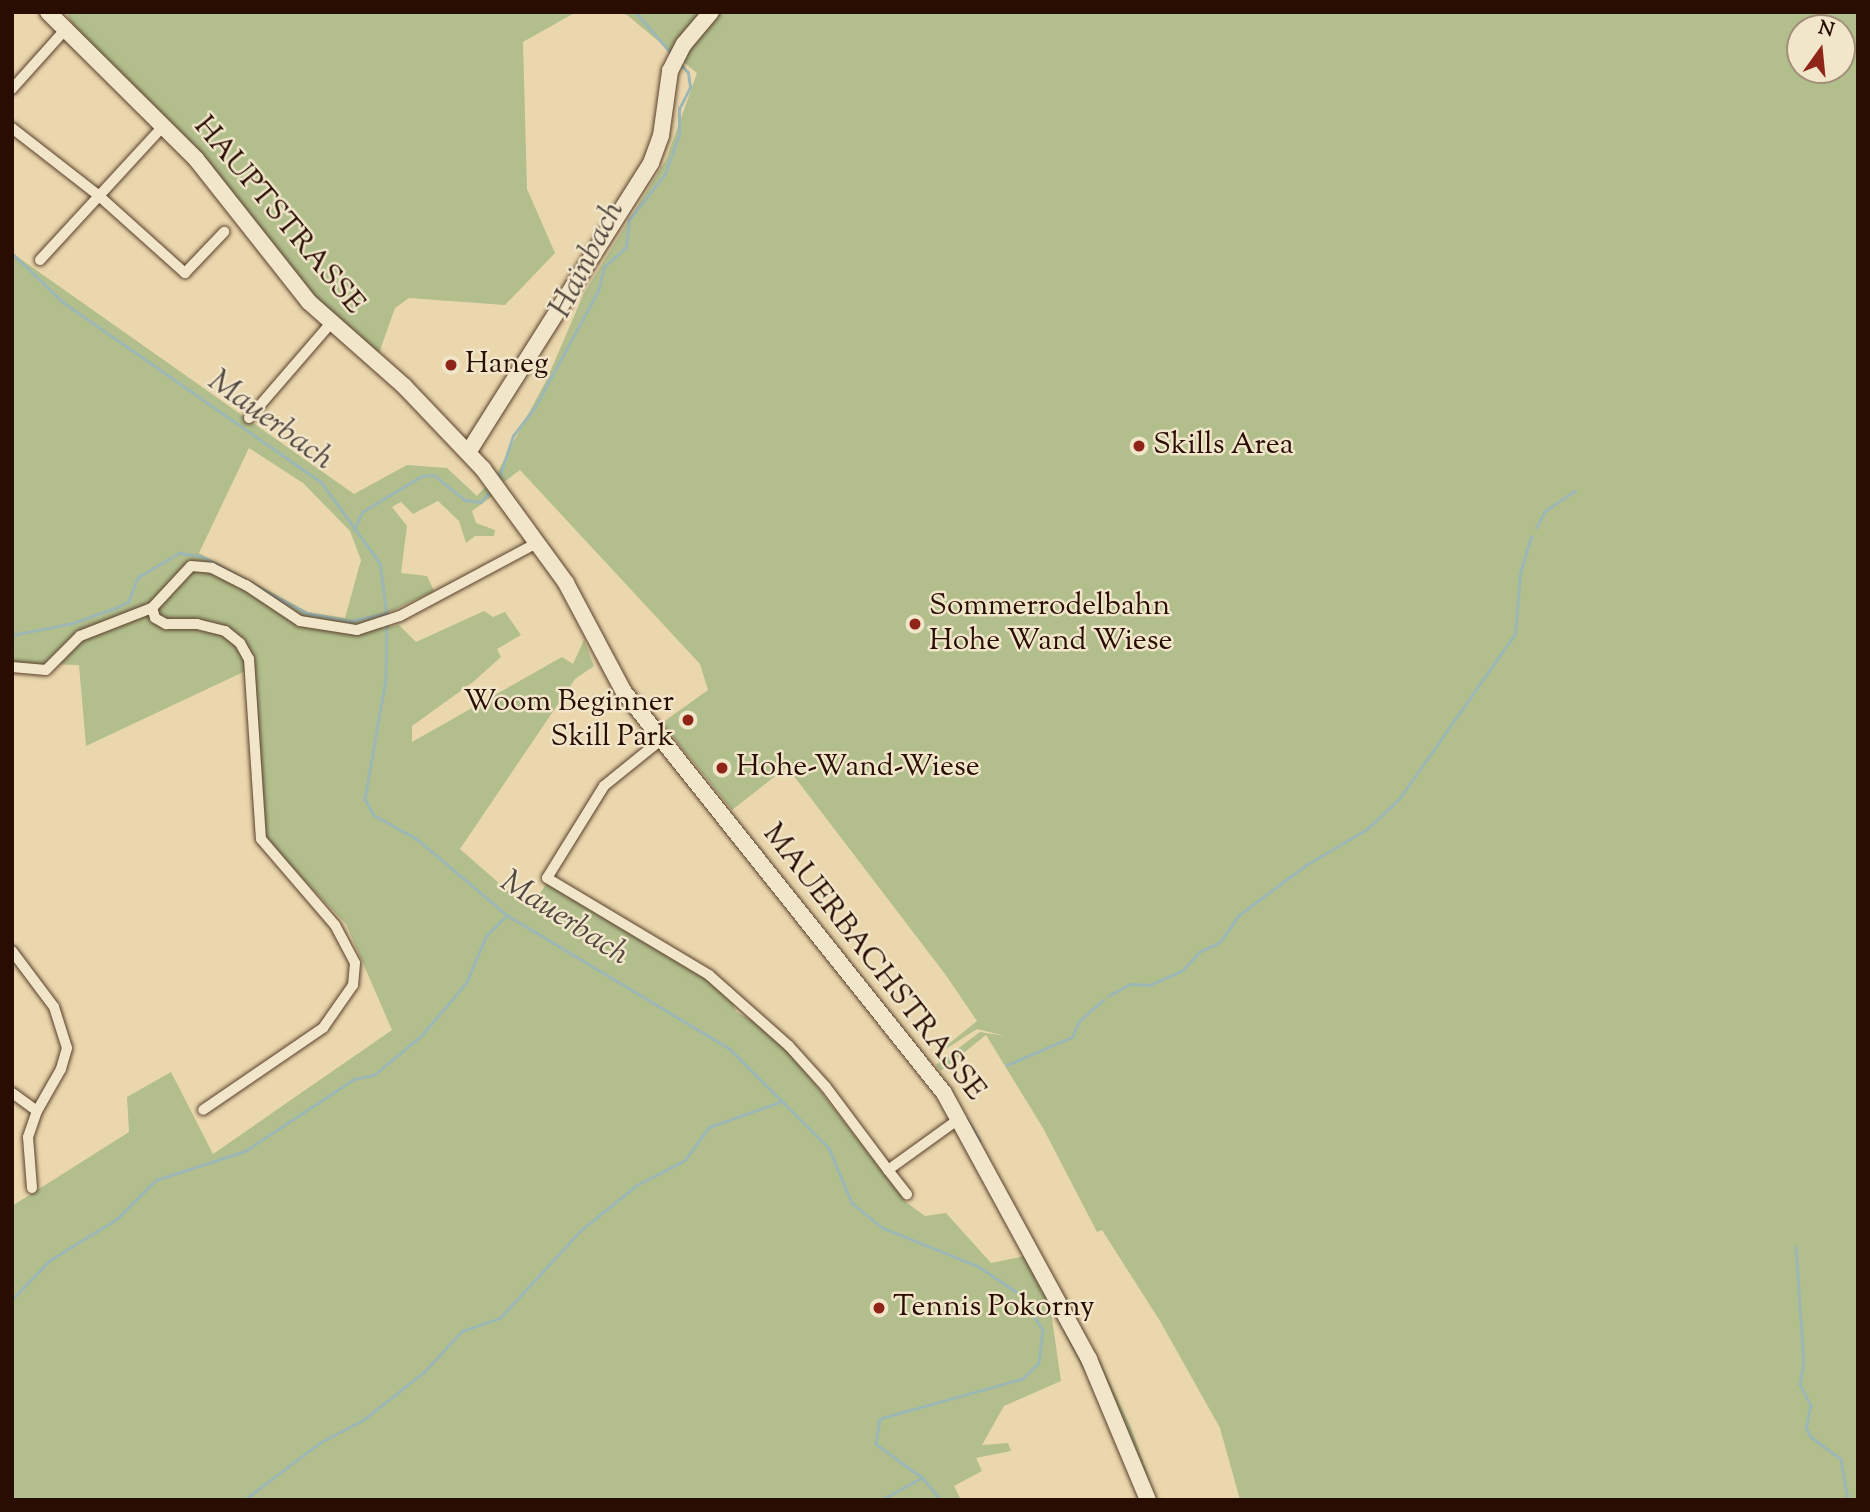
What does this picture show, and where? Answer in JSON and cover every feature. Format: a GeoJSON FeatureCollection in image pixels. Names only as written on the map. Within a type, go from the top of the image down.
{"type":"FeatureCollection","features":[{"type":"Feature","properties":{"kind":"main road","name":"HAUPTSTRASSE"},"geometry":{"type":"LineString","coordinates":[[48,12],[164,124],[330,324],[405,387],[469,451]]}},
{"type":"Feature","properties":{"kind":"main road"},"geometry":{"type":"LineString","coordinates":[[469,451],[651,163],[661,136],[670,71],[678,53],[711,12]]}},
{"type":"Feature","properties":{"kind":"main road","name":"MAUERBACHSTRASSE"},"geometry":{"type":"LineString","coordinates":[[469,451],[574,595],[618,683],[960,1118],[1089,1359],[1148,1500]]}},
{"type":"Feature","properties":{"kind":"street"},"geometry":{"type":"LineString","coordinates":[[12,89],[65,30]]}},
{"type":"Feature","properties":{"kind":"street"},"geometry":{"type":"LineString","coordinates":[[40,260],[164,124]]}},
{"type":"Feature","properties":{"kind":"street"},"geometry":{"type":"LineString","coordinates":[[12,128],[98,195],[185,273],[224,232]]}},
{"type":"Feature","properties":{"kind":"street"},"geometry":{"type":"LineString","coordinates":[[249,418],[330,324]]}},
{"type":"Feature","properties":{"kind":"street"},"geometry":{"type":"LineString","coordinates":[[12,667],[46,670],[80,636],[152,608],[191,566],[212,568],[246,585],[300,621],[339,629],[375,626],[400,616],[536,544]]}},
{"type":"Feature","properties":{"kind":"street"},"geometry":{"type":"LineString","coordinates":[[152,608],[155,618],[166,624],[197,624],[225,631],[240,643],[249,659],[261,839],[335,926],[355,963],[353,985],[323,1028],[203,1110]]}},
{"type":"Feature","properties":{"kind":"street"},"geometry":{"type":"LineString","coordinates":[[662,739],[604,786],[547,878],[709,975],[789,1046],[826,1087],[907,1194]]}},
{"type":"Feature","properties":{"kind":"street"},"geometry":{"type":"LineString","coordinates":[[12,951],[54,1006],[65,1031],[67,1048],[61,1069],[37,1111],[28,1137],[32,1188]]}},
{"type":"Feature","properties":{"kind":"street"},"geometry":{"type":"LineString","coordinates":[[12,1093],[37,1111]]}},
{"type":"Feature","properties":{"kind":"street"},"geometry":{"type":"LineString","coordinates":[[888,1170],[960,1118]]}},
{"type":"Feature","properties":{"kind":"green space"},"geometry":{"type":"Polygon","coordinates":[[[66,12],[576,12],[523,42],[527,189],[555,253],[505,305],[409,298],[395,308],[378,356],[303,286],[76,32],[66,12]]]}},
{"type":"Feature","properties":{"kind":"green space"},"geometry":{"type":"Polygon","coordinates":[[[616,12],[1858,12],[1858,1500],[1240,1500],[1220,1428],[1160,1321],[1102,1230],[1097,1232],[1043,1128],[986,1035],[941,1071],[936,1065],[980,1032],[1005,1036],[977,1029],[930,1059],[977,1021],[945,974],[787,767],[732,810],[662,723],[708,690],[700,664],[520,470],[504,482],[497,473],[547,379],[584,293],[666,160],[697,73],[627,15],[616,12]]]}},
{"type":"Feature","properties":{"kind":"green space"},"geometry":{"type":"Polygon","coordinates":[[[12,253],[354,494],[407,465],[447,468],[477,496],[487,485],[494,495],[472,511],[476,523],[495,530],[494,536],[475,536],[466,543],[459,521],[438,501],[413,514],[401,502],[392,507],[407,526],[401,573],[427,576],[434,591],[381,616],[382,628],[399,625],[416,642],[484,611],[493,617],[505,612],[521,635],[497,649],[501,657],[473,682],[412,726],[412,742],[562,657],[573,664],[584,640],[594,666],[575,679],[460,849],[523,904],[531,908],[546,884],[554,887],[706,976],[731,998],[736,1012],[754,1021],[794,1057],[906,1202],[925,1216],[946,1213],[991,1263],[1025,1256],[1086,1368],[1084,1371],[1050,1305],[1061,1381],[1004,1406],[982,1445],[1008,1443],[1011,1451],[976,1458],[982,1471],[954,1486],[961,1500],[12,1500],[12,1206],[129,1132],[127,1097],[171,1072],[213,1154],[392,1030],[346,924],[264,838],[254,667],[86,746],[79,665],[12,663],[12,253]],[[249,448],[199,553],[308,612],[345,618],[361,560],[350,531],[303,483],[249,448]]]}},
{"type":"Feature","properties":{"kind":"green space"},"geometry":{"type":"Polygon","coordinates":[[[1099,1359],[1131,1428],[1150,1480],[1146,1481],[1096,1360],[1099,1359]]]}},
{"type":"Feature","properties":{"kind":"waterway","name":"Hainbach"},"geometry":{"type":"LineString","coordinates":[[636,12],[673,55]]}},
{"type":"Feature","properties":{"kind":"waterway","name":"Hainbach"},"geometry":{"type":"LineString","coordinates":[[498,481],[513,436],[535,407],[598,291],[604,267],[626,247],[629,220],[665,174],[679,135],[679,109],[690,87],[688,73],[679,63]]}},
{"type":"Feature","properties":{"kind":"waterway","name":"Mauerbach"},"geometry":{"type":"LineString","coordinates":[[12,253],[63,302],[322,483],[380,563],[387,615]]}},
{"type":"Feature","properties":{"kind":"waterway","name":"Hainbach"},"geometry":{"type":"LineString","coordinates":[[354,530],[362,512],[422,476],[434,475],[465,500],[481,502],[492,489]]}},
{"type":"Feature","properties":{"kind":"waterway"},"geometry":{"type":"LineString","coordinates":[[1536,528],[1545,511],[1575,491]]}},
{"type":"Feature","properties":{"kind":"waterway"},"geometry":{"type":"LineString","coordinates":[[1108,996],[1131,984],[1150,985],[1183,970],[1199,952],[1220,942],[1239,915],[1306,865],[1367,829],[1399,799],[1515,634],[1520,573],[1531,537]]}},
{"type":"Feature","properties":{"kind":"waterway"},"geometry":{"type":"LineString","coordinates":[[12,635],[73,623],[128,602],[138,577],[179,553],[201,556],[307,613],[350,621],[387,613]]}},
{"type":"Feature","properties":{"kind":"waterway","name":"Mauerbach"},"geometry":{"type":"LineString","coordinates":[[387,622],[386,679],[365,799],[374,815],[417,839],[507,915],[730,1049],[829,1148],[852,1203],[883,1228],[978,1266],[1021,1295],[1043,1330],[1039,1363],[1023,1379],[880,1419],[876,1444],[923,1478],[941,1500]]}},
{"type":"Feature","properties":{"kind":"waterway"},"geometry":{"type":"LineString","coordinates":[[12,1299],[50,1260],[117,1219],[156,1180],[245,1151],[354,1079],[374,1075],[421,1036],[466,983],[486,936],[507,915]]}},
{"type":"Feature","properties":{"kind":"waterway"},"geometry":{"type":"LineString","coordinates":[[1007,1065],[1072,1037],[1079,1021],[1103,1000]]}},
{"type":"Feature","properties":{"kind":"waterway"},"geometry":{"type":"LineString","coordinates":[[244,1500],[321,1442],[363,1420],[424,1372],[462,1331],[500,1318],[580,1231],[637,1185],[685,1160],[709,1127],[783,1101]]}},
{"type":"Feature","properties":{"kind":"waterway"},"geometry":{"type":"LineString","coordinates":[[966,1118],[980,1140]]}},
{"type":"Feature","properties":{"kind":"waterway"},"geometry":{"type":"LineString","coordinates":[[1796,1247],[1804,1363],[1800,1384],[1811,1406],[1806,1427],[1811,1437],[1841,1459],[1848,1500]]}},
{"type":"Feature","properties":{"kind":"waterway"},"geometry":{"type":"LineString","coordinates":[[881,1500],[921,1478]]}},
{"type":"Feature","properties":{"kind":"place","name":"Haneg"},"geometry":{"type":"Point","coordinates":[451,365]}},
{"type":"Feature","properties":{"kind":"place","name":"Skills Area"},"geometry":{"type":"Point","coordinates":[1139,446]}},
{"type":"Feature","properties":{"kind":"place","name":"Sommerrodelbahn Hohe Wand Wiese"},"geometry":{"type":"Point","coordinates":[915,624]}},
{"type":"Feature","properties":{"kind":"place","name":"Woom Beginner Skill Park"},"geometry":{"type":"Point","coordinates":[688,720]}},
{"type":"Feature","properties":{"kind":"place","name":"Hohe-Wand-Wiese"},"geometry":{"type":"Point","coordinates":[722,768]}},
{"type":"Feature","properties":{"kind":"place","name":"Tennis Pokorny"},"geometry":{"type":"Point","coordinates":[879,1308]}}]}
